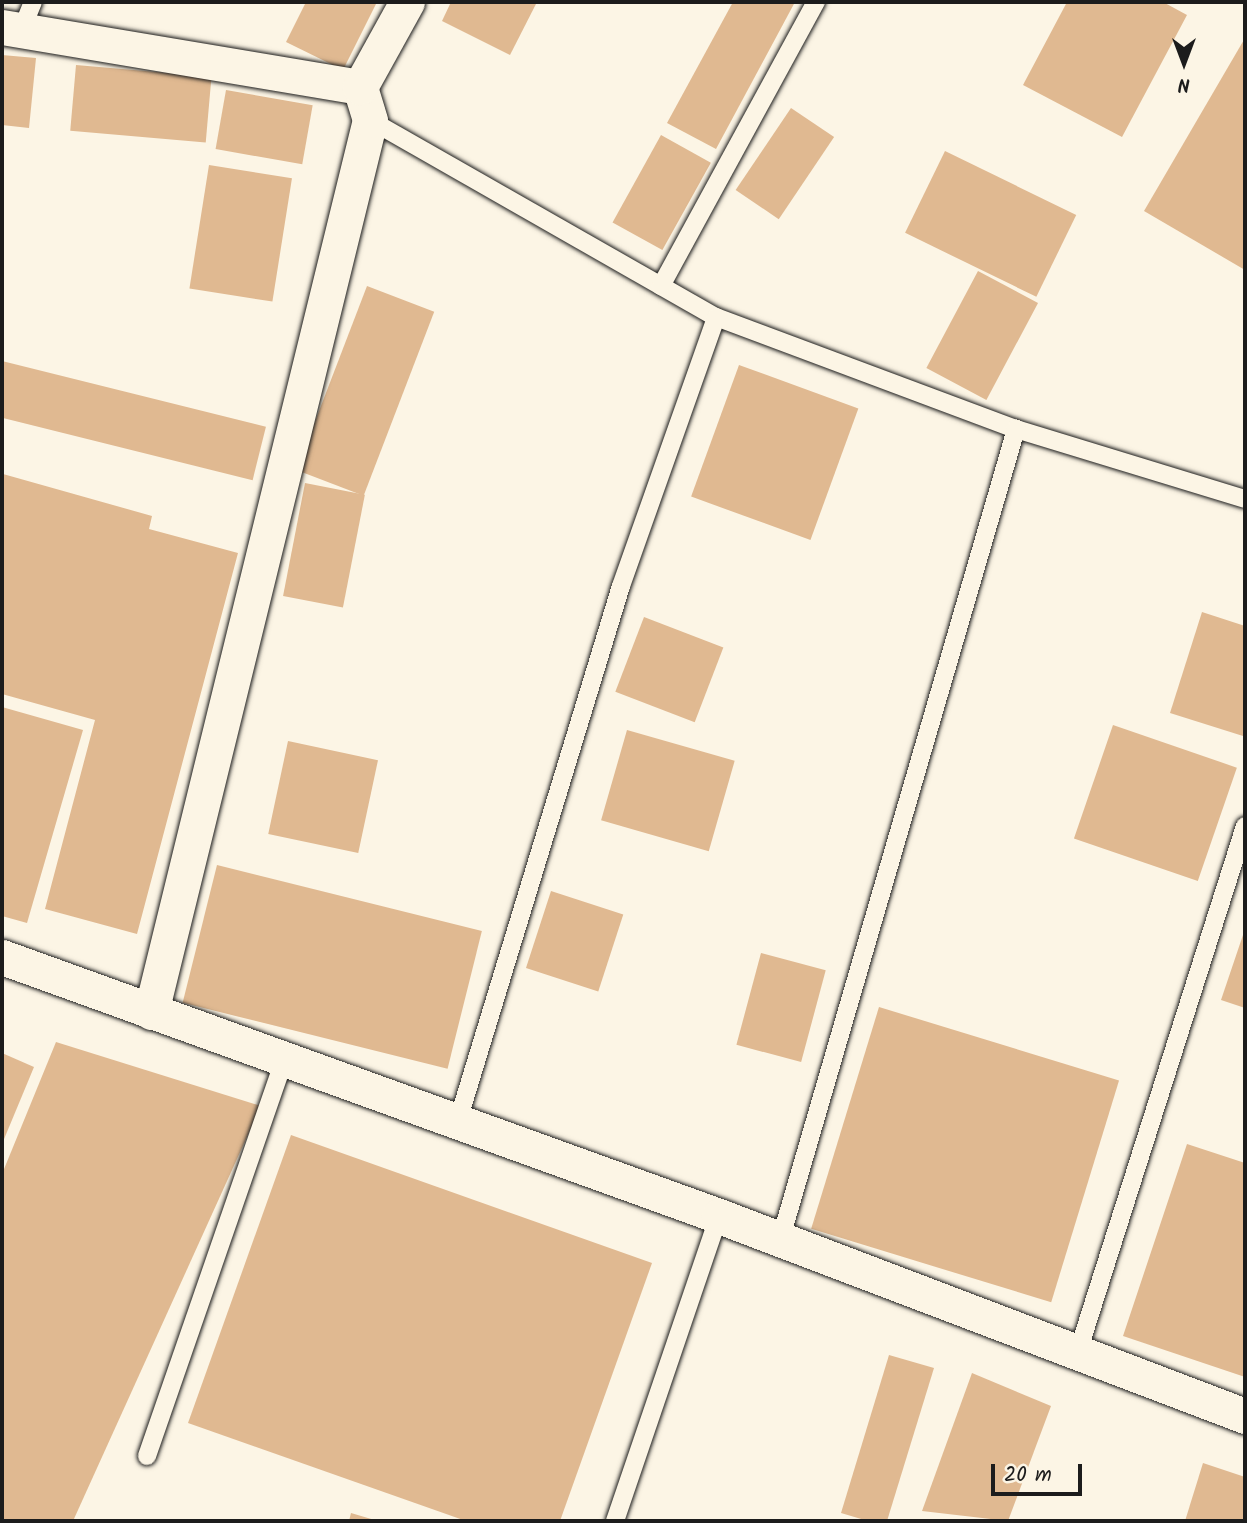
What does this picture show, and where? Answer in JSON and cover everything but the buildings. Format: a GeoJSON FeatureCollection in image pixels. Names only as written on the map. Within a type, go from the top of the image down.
{"type":"FeatureCollection","features":[{"type":"Feature","properties":{"kind":"street"},"geometry":{"type":"LineString","coordinates":[[151,1012],[370,120],[360,87],[407,2]]}},
{"type":"Feature","properties":{"kind":"street"},"geometry":{"type":"LineString","coordinates":[[19,19],[360,87]]}},
{"type":"Feature","properties":{"kind":"street"},"geometry":{"type":"LineString","coordinates":[[2,957],[457,1124],[719,1216],[1077,1355],[1245,1416]]}},
{"type":"Feature","properties":{"kind":"lane"},"geometry":{"type":"LineString","coordinates":[[661,286],[816,2]]}},
{"type":"Feature","properties":{"kind":"lane"},"geometry":{"type":"LineString","coordinates":[[370,120],[716,317],[1016,429],[1245,499]]}},
{"type":"Feature","properties":{"kind":"lane"},"geometry":{"type":"LineString","coordinates":[[457,1124],[621,586],[716,317]]}},
{"type":"Feature","properties":{"kind":"lane"},"geometry":{"type":"LineString","coordinates":[[780,1241],[1016,429]]}},
{"type":"Feature","properties":{"kind":"lane"},"geometry":{"type":"LineString","coordinates":[[1077,1355],[1245,826]]}},
{"type":"Feature","properties":{"kind":"lane"},"geometry":{"type":"LineString","coordinates":[[147,1456],[284,1061]]}},
{"type":"Feature","properties":{"kind":"lane"},"geometry":{"type":"LineString","coordinates":[[615,1521],[719,1216]]}}]}
